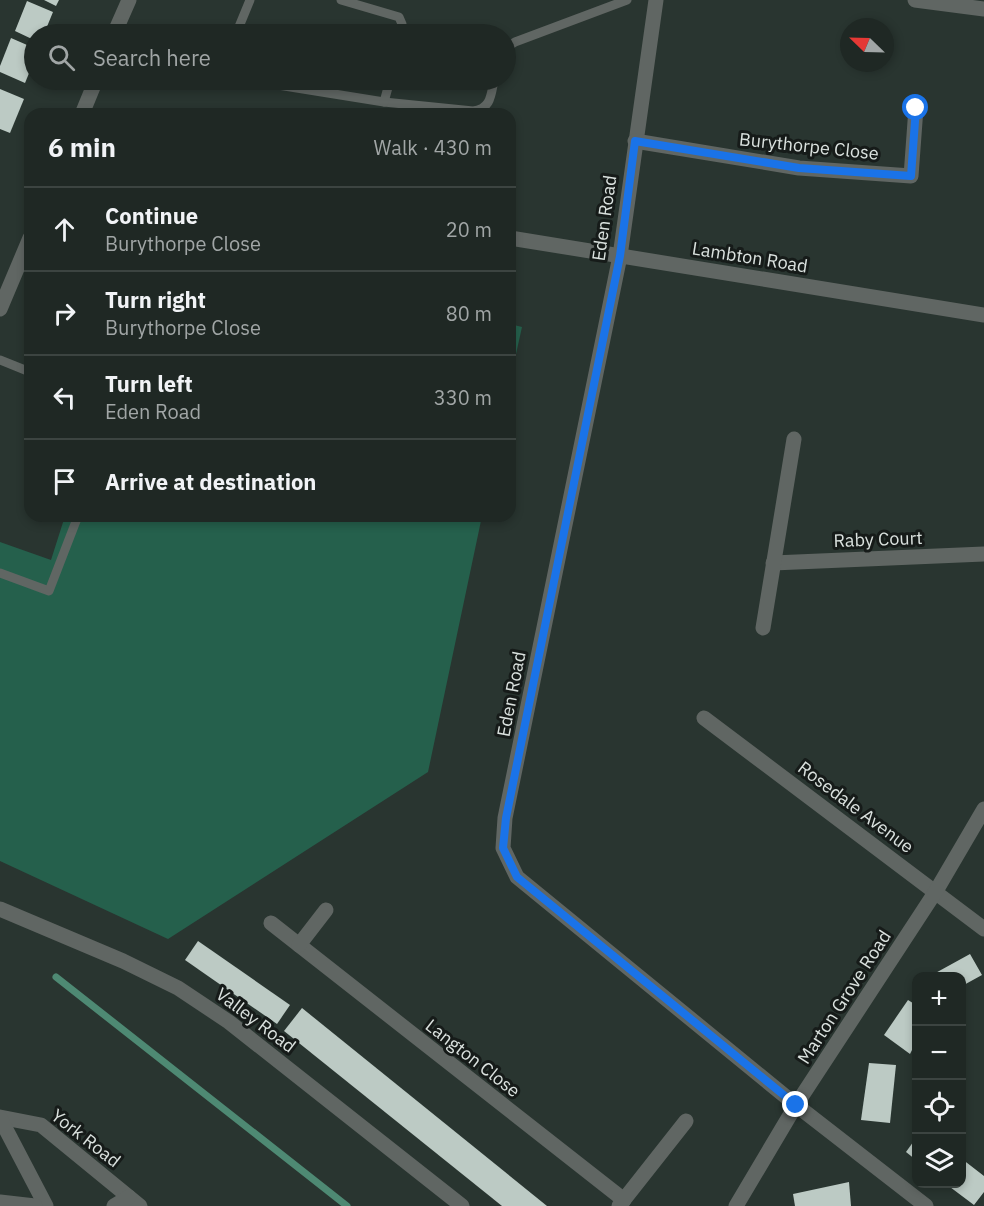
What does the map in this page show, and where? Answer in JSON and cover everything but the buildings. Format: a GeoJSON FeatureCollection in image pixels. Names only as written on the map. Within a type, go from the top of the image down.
{"type":"FeatureCollection","features":[{"type":"Feature","properties":{"kind":"street"},"geometry":{"type":"LineString","coordinates":[[118,24],[129,0]]}},
{"type":"Feature","properties":{"kind":"street","name":"Eden Road"},"geometry":{"type":"LineString","coordinates":[[656,0],[620,256],[506,818],[503,848],[517,877],[796,1105],[926,1206]]}},
{"type":"Feature","properties":{"kind":"street"},"geometry":{"type":"LineString","coordinates":[[915,0],[984,9]]}},
{"type":"Feature","properties":{"kind":"street"},"geometry":{"type":"LineString","coordinates":[[84,108],[92,90]]}},
{"type":"Feature","properties":{"kind":"street","name":"Burythorpe Close"},"geometry":{"type":"LineString","coordinates":[[635,141],[799,168],[911,176],[916,108]]}},
{"type":"Feature","properties":{"kind":"street","name":"Lambton Road"},"geometry":{"type":"LineString","coordinates":[[516,239],[984,315]]}},
{"type":"Feature","properties":{"kind":"street"},"geometry":{"type":"LineString","coordinates":[[0,309],[24,252]]}},
{"type":"Feature","properties":{"kind":"street"},"geometry":{"type":"LineString","coordinates":[[763,628],[794,439]]}},
{"type":"Feature","properties":{"kind":"street","name":"Raby Court"},"geometry":{"type":"LineString","coordinates":[[773,563],[984,554]]}},
{"type":"Feature","properties":{"kind":"street","name":"Rosedale Avenue"},"geometry":{"type":"LineString","coordinates":[[704,718],[984,929]]}},
{"type":"Feature","properties":{"kind":"street","name":"Marton Grove Road"},"geometry":{"type":"LineString","coordinates":[[736,1206],[796,1105],[936,891],[984,809]]}},
{"type":"Feature","properties":{"kind":"street","name":"Valley Road"},"geometry":{"type":"LineString","coordinates":[[0,909],[123,961],[178,988],[229,1022],[462,1206]]}},
{"type":"Feature","properties":{"kind":"street"},"geometry":{"type":"LineString","coordinates":[[299,945],[326,910]]}},
{"type":"Feature","properties":{"kind":"street","name":"Langton Close"},"geometry":{"type":"LineString","coordinates":[[271,923],[622,1203],[686,1121]]}},
{"type":"Feature","properties":{"kind":"street"},"geometry":{"type":"LineString","coordinates":[[0,1117],[46,1206]]}},
{"type":"Feature","properties":{"kind":"street","name":"York Road"},"geometry":{"type":"LineString","coordinates":[[0,1117],[41,1125],[134,1201]]}},
{"type":"Feature","properties":{"kind":"street"},"geometry":{"type":"LineString","coordinates":[[114,1206],[134,1201]]}},
{"type":"Feature","properties":{"kind":"street"},"geometry":{"type":"LineString","coordinates":[[0,1202],[35,1206]]}},
{"type":"Feature","properties":{"kind":"lane"},"geometry":{"type":"LineString","coordinates":[[240,24],[250,0]]}},
{"type":"Feature","properties":{"kind":"lane"},"geometry":{"type":"LineString","coordinates":[[341,0],[399,17],[402,24]]}},
{"type":"Feature","properties":{"kind":"lane"},"geometry":{"type":"LineString","coordinates":[[516,43],[627,0]]}},
{"type":"Feature","properties":{"kind":"lane"},"geometry":{"type":"LineString","coordinates":[[309,90],[384,102],[455,108]]}},
{"type":"Feature","properties":{"kind":"lane"},"geometry":{"type":"LineString","coordinates":[[384,102],[387,90]]}},
{"type":"Feature","properties":{"kind":"lane"},"geometry":{"type":"LineString","coordinates":[[482,108],[489,104],[492,90]]}},
{"type":"Feature","properties":{"kind":"lane"},"geometry":{"type":"LineString","coordinates":[[0,360],[24,370]]}},
{"type":"Feature","properties":{"kind":"lane"},"geometry":{"type":"LineString","coordinates":[[0,573],[49,591],[76,522]]}},
{"type":"Feature","properties":{"kind":"green space"},"geometry":{"type":"Polygon","coordinates":[[[516,326],[522,327],[516,354],[516,326]]]}},
{"type":"Feature","properties":{"kind":"green space"},"geometry":{"type":"Polygon","coordinates":[[[63,522],[481,522],[428,772],[168,939],[0,861],[0,542],[51,560],[63,522]]]}},
{"type":"Feature","properties":{"kind":"waterway"},"geometry":{"type":"LineString","coordinates":[[56,977],[347,1206]]}},
{"type":"Feature","properties":{"kind":"route"},"geometry":{"type":"LineString","coordinates":[[796,1105],[517,877],[503,848],[506,818],[620,256],[635,141],[799,168],[911,176],[916,108]]}}]}
